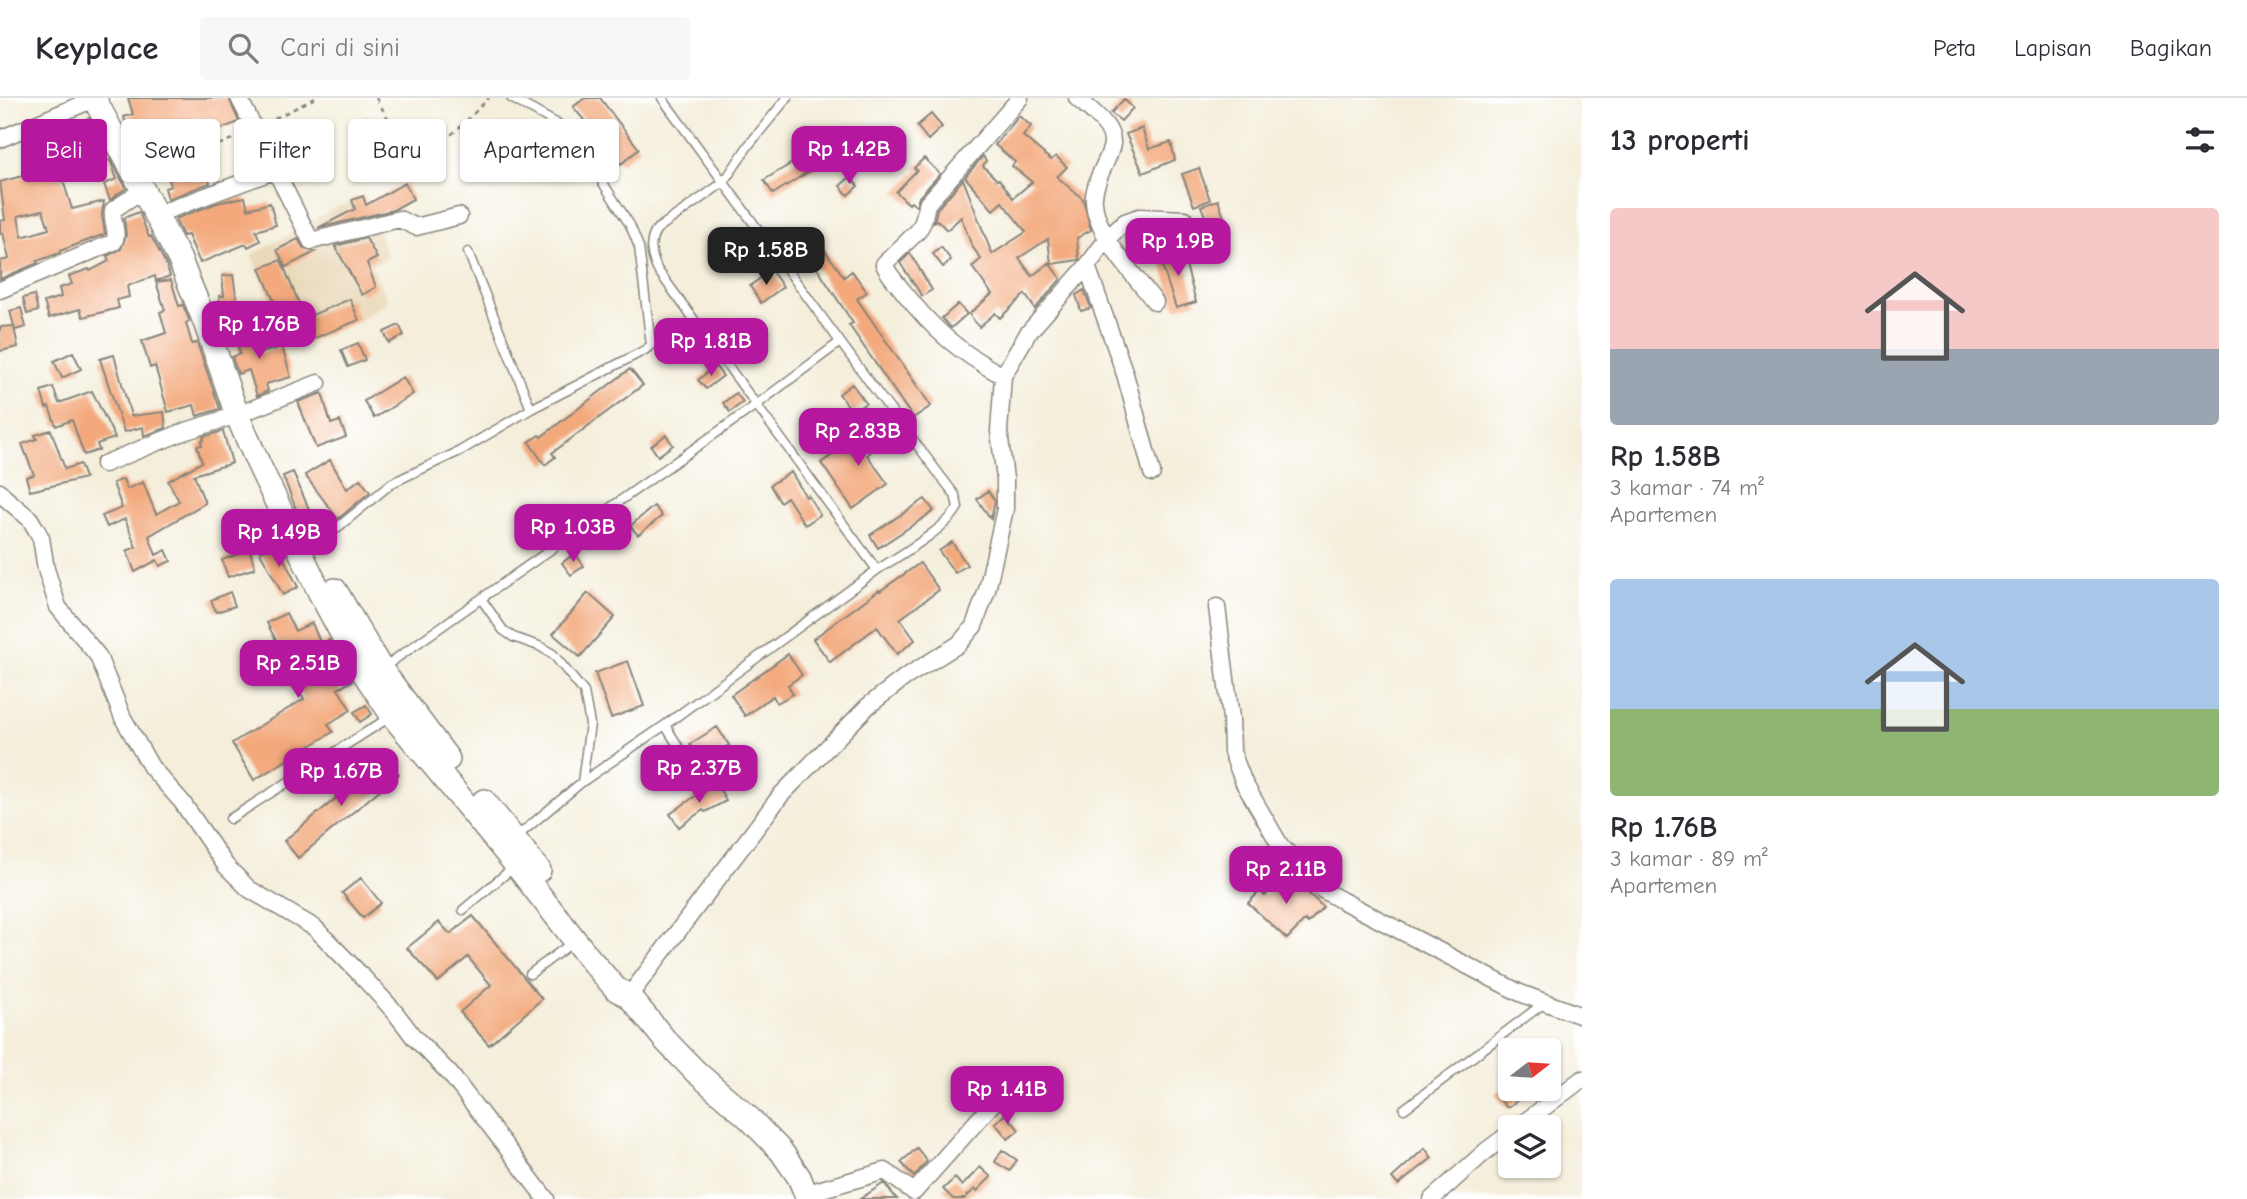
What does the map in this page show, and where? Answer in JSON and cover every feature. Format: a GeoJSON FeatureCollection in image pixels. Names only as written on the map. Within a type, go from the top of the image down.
{"type":"FeatureCollection","features":[{"type":"Feature","properties":{"kind":"main road"},"geometry":{"type":"LineString","coordinates":[[94,98],[190,283],[237,415],[284,523],[306,554],[371,665],[392,715],[516,852],[626,980],[629,996]]}},
{"type":"Feature","properties":{"kind":"main road"},"geometry":{"type":"LineString","coordinates":[[371,665],[446,757],[516,852],[575,940],[616,989],[629,996],[681,1056],[781,1151],[808,1196]]}},
{"type":"Feature","properties":{"kind":"street"},"geometry":{"type":"LineString","coordinates":[[0,139],[94,98]]}},
{"type":"Feature","properties":{"kind":"street"},"geometry":{"type":"LineString","coordinates":[[239,98],[249,119]]}},
{"type":"Feature","properties":{"kind":"street"},"geometry":{"type":"LineString","coordinates":[[1003,376],[969,357],[943,337],[923,317],[884,264],[918,231],[927,204],[1020,98]]}},
{"type":"Feature","properties":{"kind":"street"},"geometry":{"type":"LineString","coordinates":[[1077,98],[1112,136],[1112,146],[1102,167],[1093,202],[1108,238],[1155,302]]}},
{"type":"Feature","properties":{"kind":"street"},"geometry":{"type":"LineString","coordinates":[[155,215],[244,182]]}},
{"type":"Feature","properties":{"kind":"street"},"geometry":{"type":"LineString","coordinates":[[282,182],[308,237],[313,242],[399,219],[416,227],[459,216]]}},
{"type":"Feature","properties":{"kind":"street"},"geometry":{"type":"LineString","coordinates":[[0,290],[114,242],[117,233],[113,210],[137,183]]}},
{"type":"Feature","properties":{"kind":"street"},"geometry":{"type":"LineString","coordinates":[[629,996],[781,795],[868,706],[904,678],[958,644],[974,626],[987,590],[1005,509],[999,431],[1003,376],[1028,333],[1108,238],[1125,222],[1139,217],[1185,219]]}},
{"type":"Feature","properties":{"kind":"street"},"geometry":{"type":"LineString","coordinates":[[1087,266],[1125,374],[1152,473]]}},
{"type":"Feature","properties":{"kind":"street"},"geometry":{"type":"LineString","coordinates":[[104,464],[318,383]]}},
{"type":"Feature","properties":{"kind":"street"},"geometry":{"type":"LineString","coordinates":[[0,492],[30,519],[41,538],[46,569],[58,607],[98,656],[123,718],[151,767],[182,802],[226,866],[249,889],[314,928],[359,973],[413,1036],[451,1074],[546,1199]]}},
{"type":"Feature","properties":{"kind":"street"},"geometry":{"type":"LineString","coordinates":[[1217,607],[1234,758],[1244,783],[1280,845],[1323,890],[1520,993],[1582,1016]]}},
{"type":"Feature","properties":{"kind":"street"},"geometry":{"type":"LineString","coordinates":[[1534,1115],[1582,1079]]}},
{"type":"Feature","properties":{"kind":"street"},"geometry":{"type":"LineString","coordinates":[[808,1196],[884,1171],[914,1192],[995,1101]]}},
{"type":"Feature","properties":{"kind":"street"},"geometry":{"type":"LineString","coordinates":[[1432,1199],[1498,1142]]}},
{"type":"Feature","properties":{"kind":"lane"},"geometry":{"type":"LineString","coordinates":[[306,554],[392,483],[460,451],[531,409],[651,345],[639,247],[617,202],[556,123],[511,98]]}},
{"type":"Feature","properties":{"kind":"lane"},"geometry":{"type":"LineString","coordinates":[[463,910],[582,782],[666,726],[951,518],[958,504],[955,495],[662,98]]}},
{"type":"Feature","properties":{"kind":"lane"},"geometry":{"type":"LineString","coordinates":[[787,98],[748,146],[724,182],[657,229],[652,240],[651,253],[657,269],[877,570]]}},
{"type":"Feature","properties":{"kind":"lane"},"geometry":{"type":"LineString","coordinates":[[468,252],[531,409]]}},
{"type":"Feature","properties":{"kind":"lane"},"geometry":{"type":"LineString","coordinates":[[371,665],[482,600],[756,405],[840,341]]}},
{"type":"Feature","properties":{"kind":"lane"},"geometry":{"type":"LineString","coordinates":[[482,600],[503,630],[553,654],[584,692],[590,724],[582,782]]}},
{"type":"Feature","properties":{"kind":"lane"},"geometry":{"type":"LineString","coordinates":[[230,819],[392,715]]}},
{"type":"Feature","properties":{"kind":"lane"},"geometry":{"type":"LineString","coordinates":[[666,726],[698,778]]}},
{"type":"Feature","properties":{"kind":"lane"},"geometry":{"type":"LineString","coordinates":[[530,974],[575,940]]}},
{"type":"Feature","properties":{"kind":"lane"},"geometry":{"type":"LineString","coordinates":[[1404,1109],[1544,1003]]}},
{"type":"Feature","properties":{"kind":"path"},"geometry":{"type":"LineString","coordinates":[[275,119],[315,98]]}},
{"type":"Feature","properties":{"kind":"path"},"geometry":{"type":"LineString","coordinates":[[376,98],[406,150],[414,154],[448,138],[489,98]]}},
{"type":"Feature","properties":{"kind":"path"},"geometry":{"type":"LineString","coordinates":[[137,183],[234,139]]}},
{"type":"Feature","properties":{"kind":"shaded area"},"geometry":{"type":"Polygon","coordinates":[[[367,199],[388,258],[372,265],[387,301],[359,321],[290,351],[252,255],[337,207],[367,199]]]}},
{"type":"Feature","properties":{"kind":"building"},"geometry":{"type":"Polygon","coordinates":[[[128,98],[229,98],[238,119],[234,119],[234,124],[220,129],[220,119],[125,119],[133,114],[128,98]]]}},
{"type":"Feature","properties":{"kind":"building"},"geometry":{"type":"Polygon","coordinates":[[[585,98],[600,98],[616,119],[583,119],[573,107],[585,98]]]}},
{"type":"Feature","properties":{"kind":"building"},"geometry":{"type":"Polygon","coordinates":[[[1124,99],[1133,108],[1121,121],[1111,113],[1124,99]]]}},
{"type":"Feature","properties":{"kind":"building"},"geometry":{"type":"Polygon","coordinates":[[[931,114],[942,127],[928,140],[917,126],[931,114]]]}},
{"type":"Feature","properties":{"kind":"building"},"geometry":{"type":"Polygon","coordinates":[[[1019,116],[1031,126],[1023,136],[1051,160],[1056,156],[1067,167],[1057,177],[1083,199],[1091,230],[1077,238],[1079,260],[1051,264],[1048,239],[1019,258],[1032,276],[1049,263],[1061,279],[1035,309],[1025,294],[1000,318],[995,313],[979,327],[969,314],[992,294],[972,267],[981,259],[972,246],[961,217],[947,230],[937,220],[934,222],[937,209],[963,179],[992,254],[1026,232],[1002,202],[993,210],[965,177],[983,156],[986,161],[983,166],[999,179],[1013,198],[1032,182],[1012,166],[1015,162],[995,145],[1019,116]]]}},
{"type":"Feature","properties":{"kind":"building"},"geometry":{"type":"Polygon","coordinates":[[[619,123],[639,149],[621,164],[619,162],[619,123]]]}},
{"type":"Feature","properties":{"kind":"building"},"geometry":{"type":"Polygon","coordinates":[[[1142,128],[1149,149],[1171,142],[1175,160],[1143,173],[1126,134],[1142,128]]]}},
{"type":"Feature","properties":{"kind":"building"},"geometry":{"type":"Polygon","coordinates":[[[107,152],[126,188],[110,200],[104,184],[117,179],[110,160],[107,161],[107,152]]]}},
{"type":"Feature","properties":{"kind":"building"},"geometry":{"type":"Polygon","coordinates":[[[807,154],[816,167],[773,194],[764,180],[807,154]]]}},
{"type":"Feature","properties":{"kind":"building"},"geometry":{"type":"Polygon","coordinates":[[[924,158],[940,174],[919,197],[916,206],[911,202],[909,204],[896,192],[917,170],[914,168],[924,158]]]}},
{"type":"Feature","properties":{"kind":"building"},"geometry":{"type":"Polygon","coordinates":[[[1199,168],[1210,200],[1194,206],[1182,174],[1199,168]]]}},
{"type":"Feature","properties":{"kind":"building"},"geometry":{"type":"Polygon","coordinates":[[[21,176],[21,182],[64,182],[72,209],[104,201],[102,215],[105,234],[60,251],[0,279],[0,261],[9,259],[3,233],[0,234],[0,221],[5,220],[0,182],[21,176]],[[43,210],[18,216],[22,237],[49,229],[43,210]]]}},
{"type":"Feature","properties":{"kind":"building"},"geometry":{"type":"Polygon","coordinates":[[[850,177],[858,186],[848,195],[840,186],[850,177]]]}},
{"type":"Feature","properties":{"kind":"building"},"geometry":{"type":"Polygon","coordinates":[[[170,182],[210,183],[168,199],[165,188],[171,186],[170,182]]]}},
{"type":"Feature","properties":{"kind":"building"},"geometry":{"type":"Polygon","coordinates":[[[405,183],[413,199],[393,210],[318,228],[355,209],[352,200],[363,196],[366,205],[405,183]]]}},
{"type":"Feature","properties":{"kind":"building"},"geometry":{"type":"Polygon","coordinates":[[[245,197],[248,209],[270,203],[276,225],[256,231],[260,241],[248,247],[246,244],[200,263],[188,235],[183,236],[175,219],[217,203],[245,197]]]}},
{"type":"Feature","properties":{"kind":"building"},"geometry":{"type":"Polygon","coordinates":[[[1218,200],[1228,228],[1212,234],[1201,206],[1218,200]]]}},
{"type":"Feature","properties":{"kind":"building"},"geometry":{"type":"Polygon","coordinates":[[[139,212],[170,276],[156,281],[155,276],[127,286],[129,297],[117,300],[119,308],[83,317],[80,309],[49,318],[44,302],[61,297],[59,288],[72,284],[69,276],[89,269],[90,271],[109,261],[107,256],[121,249],[126,235],[124,218],[139,212]]]}},
{"type":"Feature","properties":{"kind":"building"},"geometry":{"type":"Polygon","coordinates":[[[1156,228],[1165,251],[1136,262],[1126,237],[1156,228]]]}},
{"type":"Feature","properties":{"kind":"building"},"geometry":{"type":"Polygon","coordinates":[[[814,235],[844,277],[852,271],[867,292],[857,299],[931,406],[913,418],[849,325],[853,323],[801,244],[814,235]]]}},
{"type":"Feature","properties":{"kind":"building"},"geometry":{"type":"Polygon","coordinates":[[[366,238],[377,258],[367,263],[376,287],[362,295],[335,246],[366,238]]]}},
{"type":"Feature","properties":{"kind":"building"},"geometry":{"type":"Polygon","coordinates":[[[298,239],[304,249],[315,252],[286,267],[277,250],[298,239]]]}},
{"type":"Feature","properties":{"kind":"building"},"geometry":{"type":"Polygon","coordinates":[[[941,247],[951,260],[943,267],[933,254],[941,247]]]}},
{"type":"Feature","properties":{"kind":"building"},"geometry":{"type":"Polygon","coordinates":[[[1182,250],[1196,302],[1176,308],[1159,256],[1182,250]]]}},
{"type":"Feature","properties":{"kind":"building"},"geometry":{"type":"Polygon","coordinates":[[[910,253],[932,290],[922,296],[900,263],[910,253]]]}},
{"type":"Feature","properties":{"kind":"building"},"geometry":{"type":"Polygon","coordinates":[[[281,260],[305,318],[350,299],[359,320],[293,347],[260,268],[281,260]]]}},
{"type":"Feature","properties":{"kind":"building"},"geometry":{"type":"Polygon","coordinates":[[[771,270],[783,287],[761,303],[750,286],[771,270]]]}},
{"type":"Feature","properties":{"kind":"building"},"geometry":{"type":"Polygon","coordinates":[[[233,275],[239,313],[222,316],[219,296],[224,296],[222,276],[233,275]]]}},
{"type":"Feature","properties":{"kind":"building"},"geometry":{"type":"Polygon","coordinates":[[[171,280],[179,306],[183,305],[188,317],[189,321],[186,323],[192,344],[197,343],[220,409],[197,416],[194,405],[168,412],[155,366],[150,368],[142,341],[166,333],[160,312],[165,310],[156,282],[171,280]]]}},
{"type":"Feature","properties":{"kind":"building"},"geometry":{"type":"Polygon","coordinates":[[[1084,290],[1091,308],[1081,311],[1076,295],[1084,290]]]}},
{"type":"Feature","properties":{"kind":"building"},"geometry":{"type":"Polygon","coordinates":[[[34,295],[38,311],[27,314],[23,298],[34,295]]]}},
{"type":"Feature","properties":{"kind":"building"},"geometry":{"type":"Polygon","coordinates":[[[958,304],[967,314],[951,328],[942,318],[958,304]]]}},
{"type":"Feature","properties":{"kind":"building"},"geometry":{"type":"Polygon","coordinates":[[[21,308],[26,327],[15,330],[14,327],[18,347],[0,351],[0,327],[14,326],[10,311],[21,308]]]}},
{"type":"Feature","properties":{"kind":"building"},"geometry":{"type":"Polygon","coordinates":[[[399,325],[404,335],[389,343],[384,332],[399,325]]]}},
{"type":"Feature","properties":{"kind":"building"},"geometry":{"type":"Polygon","coordinates":[[[251,326],[257,349],[260,348],[261,353],[282,347],[291,377],[266,384],[268,391],[257,396],[249,370],[238,374],[232,357],[240,354],[234,330],[251,326]]]}},
{"type":"Feature","properties":{"kind":"building"},"geometry":{"type":"Polygon","coordinates":[[[694,338],[703,349],[691,358],[683,348],[694,338]]]}},
{"type":"Feature","properties":{"kind":"building"},"geometry":{"type":"Polygon","coordinates":[[[358,343],[365,360],[348,367],[341,350],[358,343]]]}},
{"type":"Feature","properties":{"kind":"building"},"geometry":{"type":"Polygon","coordinates":[[[73,352],[81,369],[62,378],[54,361],[73,352]]]}},
{"type":"Feature","properties":{"kind":"building"},"geometry":{"type":"Polygon","coordinates":[[[114,355],[131,416],[164,412],[166,428],[144,436],[143,427],[124,432],[100,359],[114,355]]]}},
{"type":"Feature","properties":{"kind":"building"},"geometry":{"type":"Polygon","coordinates":[[[715,366],[723,376],[706,389],[698,380],[715,366]]]}},
{"type":"Feature","properties":{"kind":"building"},"geometry":{"type":"Polygon","coordinates":[[[630,369],[643,385],[552,453],[555,457],[545,465],[529,442],[539,435],[541,437],[630,369]]]}},
{"type":"Feature","properties":{"kind":"building"},"geometry":{"type":"Polygon","coordinates":[[[403,377],[413,394],[374,418],[364,401],[403,377]]]}},
{"type":"Feature","properties":{"kind":"building"},"geometry":{"type":"Polygon","coordinates":[[[852,384],[866,403],[853,412],[839,394],[852,384]]]}},
{"type":"Feature","properties":{"kind":"building"},"geometry":{"type":"Polygon","coordinates":[[[53,387],[59,403],[92,391],[115,438],[97,444],[99,450],[84,455],[72,420],[56,426],[49,407],[46,408],[41,391],[53,387]]]}},
{"type":"Feature","properties":{"kind":"building"},"geometry":{"type":"Polygon","coordinates":[[[322,393],[331,424],[340,421],[346,437],[316,448],[298,402],[322,393]]]}},
{"type":"Feature","properties":{"kind":"building"},"geometry":{"type":"Polygon","coordinates":[[[736,393],[743,402],[730,412],[723,403],[736,393]]]}},
{"type":"Feature","properties":{"kind":"building"},"geometry":{"type":"Polygon","coordinates":[[[883,423],[892,434],[867,455],[888,484],[853,509],[821,463],[856,438],[859,443],[883,423]]]}},
{"type":"Feature","properties":{"kind":"building"},"geometry":{"type":"Polygon","coordinates":[[[51,430],[65,469],[80,464],[85,478],[30,491],[26,477],[34,475],[22,444],[37,439],[35,435],[51,430]]]}},
{"type":"Feature","properties":{"kind":"building"},"geometry":{"type":"Polygon","coordinates":[[[223,431],[232,463],[194,475],[205,503],[149,536],[156,555],[166,550],[171,561],[160,566],[157,560],[135,572],[127,551],[136,547],[125,519],[107,527],[102,516],[122,508],[113,483],[123,479],[127,489],[143,482],[156,514],[179,501],[168,481],[202,462],[197,446],[202,445],[203,437],[223,431]]]}},
{"type":"Feature","properties":{"kind":"building"},"geometry":{"type":"Polygon","coordinates":[[[666,435],[673,445],[658,456],[651,446],[666,435]]]}},
{"type":"Feature","properties":{"kind":"building"},"geometry":{"type":"Polygon","coordinates":[[[330,460],[347,489],[360,479],[370,492],[338,519],[305,475],[330,460]]]}},
{"type":"Feature","properties":{"kind":"building"},"geometry":{"type":"Polygon","coordinates":[[[293,472],[311,514],[300,519],[283,476],[293,472]]]}},
{"type":"Feature","properties":{"kind":"building"},"geometry":{"type":"Polygon","coordinates":[[[791,472],[820,515],[805,525],[787,497],[780,502],[770,485],[791,472]]]}},
{"type":"Feature","properties":{"kind":"building"},"geometry":{"type":"Polygon","coordinates":[[[988,491],[995,501],[991,519],[977,499],[988,491]]]}},
{"type":"Feature","properties":{"kind":"building"},"geometry":{"type":"Polygon","coordinates":[[[925,499],[934,511],[878,548],[870,535],[925,499]]]}},
{"type":"Feature","properties":{"kind":"building"},"geometry":{"type":"Polygon","coordinates":[[[654,506],[662,516],[638,535],[630,526],[654,506]]]}},
{"type":"Feature","properties":{"kind":"building"},"geometry":{"type":"Polygon","coordinates":[[[244,529],[255,568],[228,577],[222,560],[239,554],[231,535],[244,529]]]}},
{"type":"Feature","properties":{"kind":"building"},"geometry":{"type":"Polygon","coordinates":[[[952,542],[967,565],[955,573],[939,551],[952,542]]]}},
{"type":"Feature","properties":{"kind":"building"},"geometry":{"type":"Polygon","coordinates":[[[276,543],[298,587],[283,595],[260,552],[276,543]]]}},
{"type":"Feature","properties":{"kind":"building"},"geometry":{"type":"Polygon","coordinates":[[[575,553],[584,566],[571,575],[562,563],[575,553]]]}},
{"type":"Feature","properties":{"kind":"building"},"geometry":{"type":"Polygon","coordinates":[[[920,563],[939,590],[900,619],[915,640],[897,654],[877,627],[830,662],[813,639],[920,563]]]}},
{"type":"Feature","properties":{"kind":"building"},"geometry":{"type":"Polygon","coordinates":[[[230,592],[235,606],[216,612],[211,600],[230,592]]]}},
{"type":"Feature","properties":{"kind":"building"},"geometry":{"type":"Polygon","coordinates":[[[588,593],[615,617],[580,657],[553,634],[588,593]]]}},
{"type":"Feature","properties":{"kind":"building"},"geometry":{"type":"Polygon","coordinates":[[[286,613],[295,631],[312,623],[321,645],[329,640],[352,681],[338,689],[351,710],[328,724],[333,732],[254,780],[232,743],[304,699],[284,664],[287,662],[267,623],[286,613]]]}},
{"type":"Feature","properties":{"kind":"building"},"geometry":{"type":"Polygon","coordinates":[[[788,654],[802,675],[788,685],[793,694],[777,703],[773,696],[745,716],[731,695],[788,654]]]}},
{"type":"Feature","properties":{"kind":"building"},"geometry":{"type":"Polygon","coordinates":[[[628,661],[644,706],[611,718],[595,673],[628,661]]]}},
{"type":"Feature","properties":{"kind":"building"},"geometry":{"type":"Polygon","coordinates":[[[366,705],[372,714],[360,722],[354,712],[366,705]]]}},
{"type":"Feature","properties":{"kind":"building"},"geometry":{"type":"Polygon","coordinates":[[[717,727],[729,745],[702,762],[690,744],[717,727]]]}},
{"type":"Feature","properties":{"kind":"building"},"geometry":{"type":"Polygon","coordinates":[[[385,758],[399,774],[298,858],[284,841],[385,758]]]}},
{"type":"Feature","properties":{"kind":"building"},"geometry":{"type":"Polygon","coordinates":[[[717,784],[726,801],[705,812],[703,810],[679,827],[670,814],[717,784]]]}},
{"type":"Feature","properties":{"kind":"building"},"geometry":{"type":"Polygon","coordinates":[[[1286,872],[1323,907],[1308,923],[1305,920],[1287,939],[1248,903],[1260,891],[1265,896],[1286,872]]]}},
{"type":"Feature","properties":{"kind":"building"},"geometry":{"type":"Polygon","coordinates":[[[361,878],[381,903],[363,918],[342,893],[361,878]]]}},
{"type":"Feature","properties":{"kind":"building"},"geometry":{"type":"Polygon","coordinates":[[[473,916],[542,999],[489,1045],[460,1012],[491,985],[468,957],[438,982],[407,948],[439,922],[450,934],[473,916]]]}},
{"type":"Feature","properties":{"kind":"building"},"geometry":{"type":"Polygon","coordinates":[[[1501,1101],[1517,1101],[1507,1108],[1501,1101]]]}},
{"type":"Feature","properties":{"kind":"building"},"geometry":{"type":"Polygon","coordinates":[[[1006,1114],[1019,1130],[1008,1139],[995,1123],[1006,1114]]]}},
{"type":"Feature","properties":{"kind":"building"},"geometry":{"type":"Polygon","coordinates":[[[917,1148],[927,1161],[914,1177],[901,1162],[917,1148]]]}},
{"type":"Feature","properties":{"kind":"building"},"geometry":{"type":"Polygon","coordinates":[[[1425,1148],[1432,1158],[1398,1185],[1392,1178],[1425,1148]]]}},
{"type":"Feature","properties":{"kind":"building"},"geometry":{"type":"Polygon","coordinates":[[[1002,1150],[1017,1160],[1010,1171],[995,1162],[1002,1150]]]}},
{"type":"Feature","properties":{"kind":"building"},"geometry":{"type":"Polygon","coordinates":[[[980,1167],[991,1177],[964,1199],[953,1199],[943,1189],[955,1178],[962,1186],[980,1167]]]}},
{"type":"Feature","properties":{"kind":"building"},"geometry":{"type":"Polygon","coordinates":[[[884,1183],[897,1199],[860,1199],[884,1183]]]}}]}
